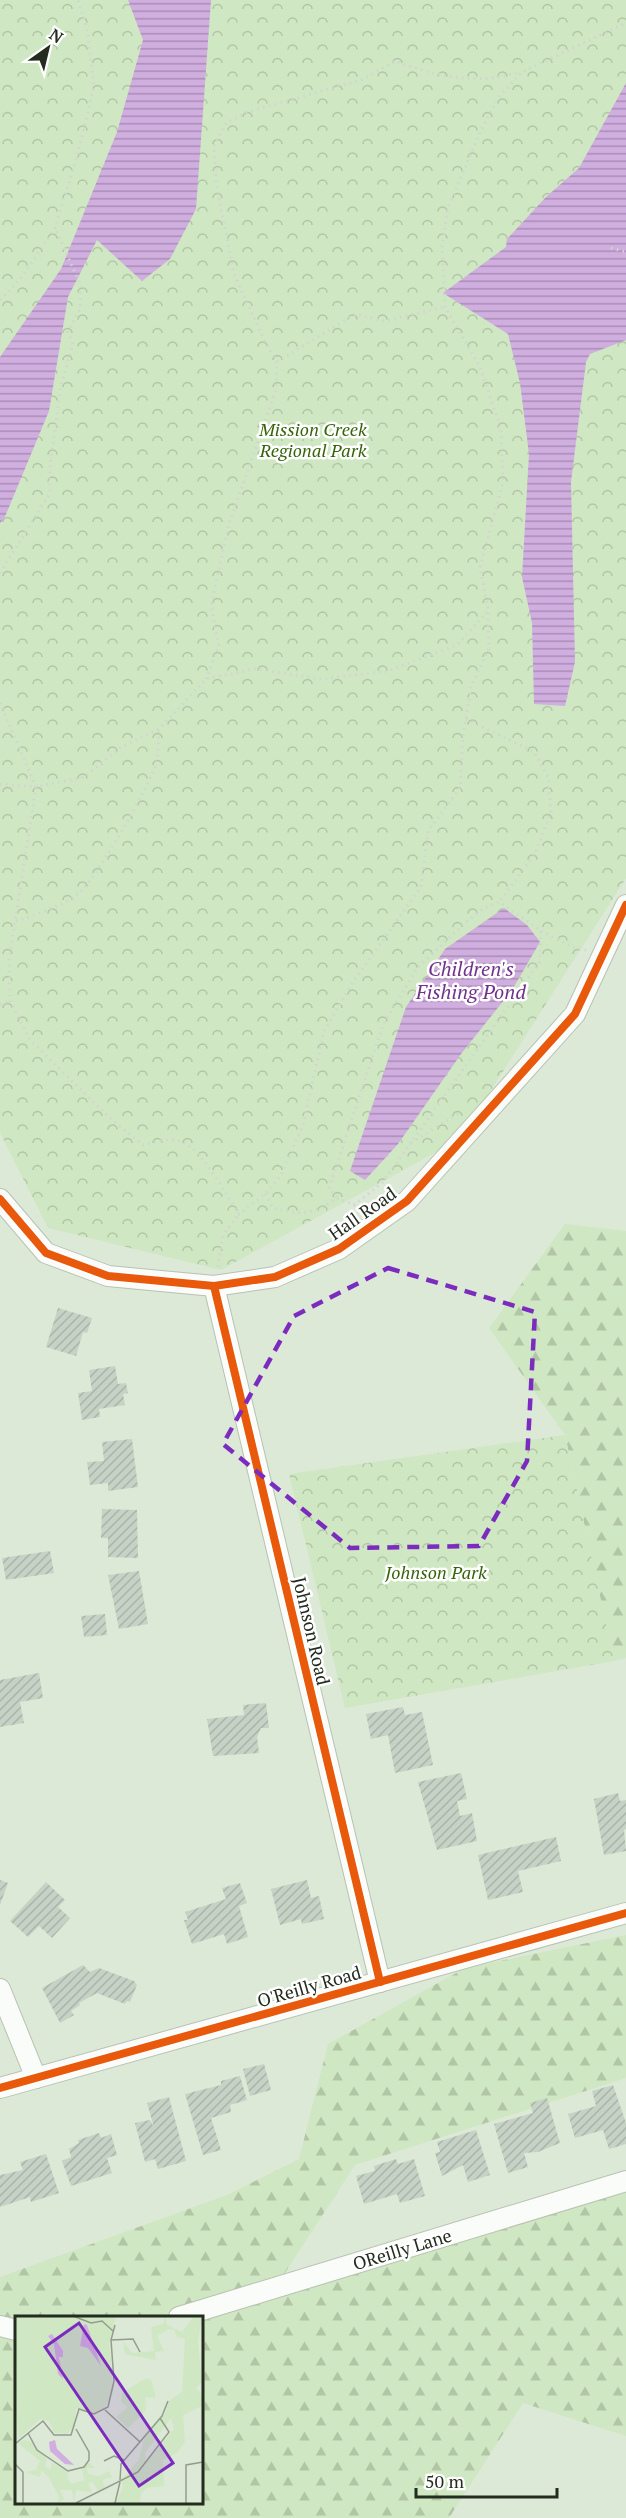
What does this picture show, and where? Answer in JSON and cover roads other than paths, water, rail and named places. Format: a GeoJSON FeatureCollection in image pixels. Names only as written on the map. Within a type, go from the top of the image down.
{"type":"FeatureCollection","features":[{"type":"Feature","properties":{"kind":"street","name":"Hall Road"},"geometry":{"type":"LineString","coordinates":[[0,1199],[46,1253],[108,1275],[214,1286],[275,1276],[339,1249],[407,1201],[575,1014],[626,905]]}},
{"type":"Feature","properties":{"kind":"street","name":"Johnson Road"},"geometry":{"type":"LineString","coordinates":[[214,1286],[380,1982]]}},
{"type":"Feature","properties":{"kind":"street","name":"O'Reilly Road"},"geometry":{"type":"LineString","coordinates":[[0,2088],[626,1913]]}},
{"type":"Feature","properties":{"kind":"street"},"geometry":{"type":"LineString","coordinates":[[0,1989],[36,2078]]}},
{"type":"Feature","properties":{"kind":"street","name":"OReilly Lane"},"geometry":{"type":"LineString","coordinates":[[182,2316],[626,2181]]}},
{"type":"Feature","properties":{"kind":"street"},"geometry":{"type":"LineString","coordinates":[[0,2326],[15,2330]]}},
{"type":"Feature","properties":{"kind":"water"},"geometry":{"type":"Polygon","coordinates":[[[128,0],[211,0],[196,209],[170,259],[142,281],[97,240],[68,297],[49,411],[4,519],[0,523],[0,357],[61,269],[117,132],[143,40],[128,0]]]}},
{"type":"Feature","properties":{"kind":"water"},"geometry":{"type":"Polygon","coordinates":[[[626,83],[626,340],[590,354],[586,362],[571,482],[575,662],[565,706],[534,704],[532,623],[522,577],[529,454],[520,383],[508,334],[443,293],[506,247],[507,239],[546,197],[579,168],[626,83]]]}},
{"type":"Feature","properties":{"kind":"water","name":"Children's Fishing Pond"},"geometry":{"type":"Polygon","coordinates":[[[504,908],[527,925],[540,942],[512,990],[461,1054],[398,1144],[365,1180],[350,1171],[406,1007],[445,949],[504,908]]]}},
{"type":"Feature","properties":{"kind":"park label","name":"Mission Creek Regional Park"},"geometry":{"type":"Point","coordinates":[313,439]}},
{"type":"Feature","properties":{"kind":"park label","name":"Johnson Park"},"geometry":{"type":"Point","coordinates":[436,1572]}}]}
